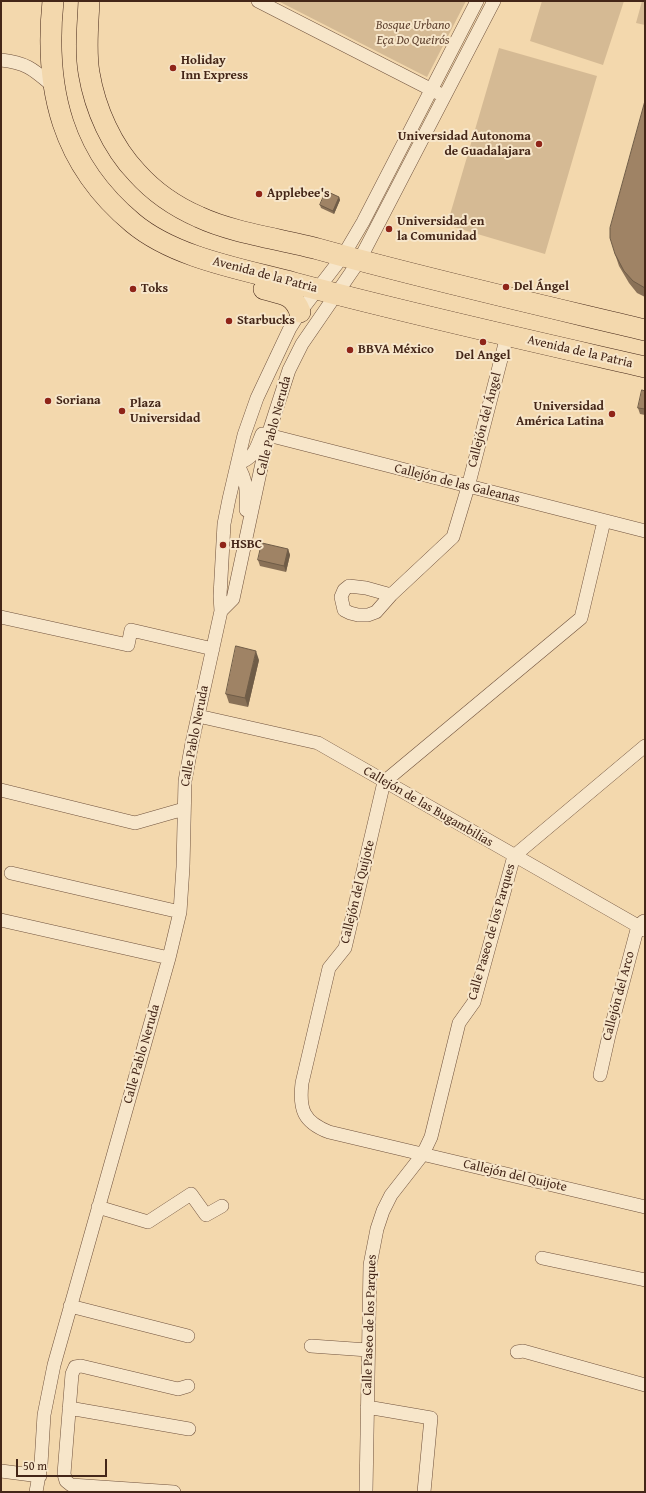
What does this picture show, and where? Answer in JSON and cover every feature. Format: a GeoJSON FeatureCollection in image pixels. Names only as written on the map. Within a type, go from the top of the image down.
{"type":"FeatureCollection","features":[{"type":"Feature","properties":{"kind":"main road","name":"Avenida de la Patria"},"geometry":{"type":"LineString","coordinates":[[53,1],[50,54],[54,87],[61,120],[69,140],[87,174],[110,201],[134,224],[164,242],[190,255],[200,258],[327,292],[507,336],[645,367]]}},
{"type":"Feature","properties":{"kind":"main road"},"geometry":{"type":"LineString","coordinates":[[89,1],[87,37],[88,73],[97,105],[122,156],[137,174],[158,193],[179,206],[200,218],[238,229],[351,259],[645,330]]}},
{"type":"Feature","properties":{"kind":"main road"},"geometry":{"type":"LineString","coordinates":[[200,258],[220,276],[291,297],[296,303],[300,312]]}},
{"type":"Feature","properties":{"kind":"street"},"geometry":{"type":"LineString","coordinates":[[258,1],[445,97]]}},
{"type":"Feature","properties":{"kind":"street"},"geometry":{"type":"LineString","coordinates":[[327,292],[351,259],[363,222],[477,1]]}},
{"type":"Feature","properties":{"kind":"street"},"geometry":{"type":"LineString","coordinates":[[327,292],[351,259],[445,97],[494,1]]}},
{"type":"Feature","properties":{"kind":"street"},"geometry":{"type":"LineString","coordinates":[[1,60],[20,62],[36,72],[54,87]]}},
{"type":"Feature","properties":{"kind":"street","name":"Calle Pablo Neruda"},"geometry":{"type":"LineString","coordinates":[[36,1492],[40,1476],[48,1393],[70,1306],[169,958],[180,912],[183,867],[185,781],[221,611],[220,596],[224,524],[237,464],[244,436],[266,376],[300,312],[327,292]]}},
{"type":"Feature","properties":{"kind":"street","name":"Calle Pablo Neruda"},"geometry":{"type":"LineString","coordinates":[[221,611],[233,599],[268,435],[282,388],[289,370],[327,292]]}},
{"type":"Feature","properties":{"kind":"street","name":"Callejón del Ángel"},"geometry":{"type":"LineString","coordinates":[[391,595],[453,537],[468,487],[507,336]]}},
{"type":"Feature","properties":{"kind":"street"},"geometry":{"type":"LineString","coordinates":[[249,528],[246,512],[246,485],[243,474],[237,464],[249,460],[255,453],[271,408],[282,388]]}},
{"type":"Feature","properties":{"kind":"street","name":"Callejón de las Galeanas"},"geometry":{"type":"LineString","coordinates":[[268,435],[645,531]]}},
{"type":"Feature","properties":{"kind":"street"},"geometry":{"type":"LineString","coordinates":[[384,782],[581,618],[604,521]]}},
{"type":"Feature","properties":{"kind":"street"},"geometry":{"type":"LineString","coordinates":[[1,617],[128,646],[131,630],[212,649]]}},
{"type":"Feature","properties":{"kind":"street","name":"Callejón de las Bugambilias"},"geometry":{"type":"LineString","coordinates":[[198,716],[318,743],[514,856],[643,926]]}},
{"type":"Feature","properties":{"kind":"street","name":"Calle Paseo de los Parques"},"geometry":{"type":"LineString","coordinates":[[366,1492],[370,1265],[377,1229],[391,1195],[423,1154],[431,1137],[460,1023],[474,1002],[514,856],[645,746]]}},
{"type":"Feature","properties":{"kind":"street","name":"Callejón del Quijote"},"geometry":{"type":"LineString","coordinates":[[384,782],[345,948],[329,968],[302,1083],[300,1098],[302,1110],[309,1121],[318,1128],[645,1207]]}},
{"type":"Feature","properties":{"kind":"street"},"geometry":{"type":"LineString","coordinates":[[1,790],[135,823],[184,809]]}},
{"type":"Feature","properties":{"kind":"street"},"geometry":{"type":"LineString","coordinates":[[11,873],[180,912]]}},
{"type":"Feature","properties":{"kind":"street"},"geometry":{"type":"LineString","coordinates":[[1,920],[169,958]]}},
{"type":"Feature","properties":{"kind":"street","name":"Callejón del Arco"},"geometry":{"type":"LineString","coordinates":[[600,1075],[609,1035],[643,926]]}},
{"type":"Feature","properties":{"kind":"street"},"geometry":{"type":"LineString","coordinates":[[98,1207],[148,1222],[191,1194],[206,1215],[222,1206]]}},
{"type":"Feature","properties":{"kind":"street"},"geometry":{"type":"LineString","coordinates":[[542,1258],[645,1280]]}},
{"type":"Feature","properties":{"kind":"street"},"geometry":{"type":"LineString","coordinates":[[70,1306],[188,1336]]}},
{"type":"Feature","properties":{"kind":"street"},"geometry":{"type":"LineString","coordinates":[[311,1346],[368,1350]]}},
{"type":"Feature","properties":{"kind":"street"},"geometry":{"type":"LineString","coordinates":[[516,1352],[523,1351],[645,1385]]}},
{"type":"Feature","properties":{"kind":"street"},"geometry":{"type":"LineString","coordinates":[[174,1492],[71,1485],[66,1481],[64,1474],[72,1374],[75,1367],[81,1366],[178,1389],[188,1386]]}},
{"type":"Feature","properties":{"kind":"street"},"geometry":{"type":"LineString","coordinates":[[367,1407],[431,1418],[424,1492]]}},
{"type":"Feature","properties":{"kind":"street"},"geometry":{"type":"LineString","coordinates":[[69,1408],[188,1429]]}},
{"type":"Feature","properties":{"kind":"street"},"geometry":{"type":"LineString","coordinates":[[1,1471],[40,1476]]}},
{"type":"Feature","properties":{"kind":"green space","name":"Bosque Urbano Eça Do Queirós"},"geometry":{"type":"Polygon","coordinates":[[[278,1],[466,1],[427,77],[278,1]]]}},
{"type":"Feature","properties":{"kind":"green space"},"geometry":{"type":"Polygon","coordinates":[[[542,1],[624,1],[603,65],[530,41],[542,1]]]}},
{"type":"Feature","properties":{"kind":"green space"},"geometry":{"type":"Polygon","coordinates":[[[642,1],[645,1],[645,25],[636,23],[642,1]]]}},
{"type":"Feature","properties":{"kind":"green space"},"geometry":{"type":"Polygon","coordinates":[[[499,48],[597,76],[545,254],[447,225],[499,48]]]}},
{"type":"Feature","properties":{"kind":"building"},"geometry":{"type":"Polygon","coordinates":[[[645,101],[645,288],[633,281],[624,271],[615,254],[610,238],[610,228],[645,101]]]}},
{"type":"Feature","properties":{"kind":"building"},"geometry":{"type":"Polygon","coordinates":[[[326,191],[339,197],[333,211],[320,205],[326,191]]]}},
{"type":"Feature","properties":{"kind":"building"},"geometry":{"type":"Polygon","coordinates":[[[642,390],[645,391],[645,409],[638,408],[642,390]]]}},
{"type":"Feature","properties":{"kind":"building"},"geometry":{"type":"Polygon","coordinates":[[[262,543],[288,549],[284,566],[258,560],[262,543]]]}},
{"type":"Feature","properties":{"kind":"building"},"geometry":{"type":"Polygon","coordinates":[[[236,646],[256,651],[245,698],[226,694],[236,646]]]}},
{"type":"Feature","properties":{"kind":"place","name":"Holiday Inn Express"},"geometry":{"type":"Point","coordinates":[173,68]}},
{"type":"Feature","properties":{"kind":"place","name":"Universidad Autonoma de Guadalajara"},"geometry":{"type":"Point","coordinates":[539,144]}},
{"type":"Feature","properties":{"kind":"place","name":"Applebee's"},"geometry":{"type":"Point","coordinates":[259,194]}},
{"type":"Feature","properties":{"kind":"place","name":"Universidad en la Comunidad"},"geometry":{"type":"Point","coordinates":[389,229]}},
{"type":"Feature","properties":{"kind":"place","name":"Del Ángel"},"geometry":{"type":"Point","coordinates":[506,287]}},
{"type":"Feature","properties":{"kind":"place","name":"Toks"},"geometry":{"type":"Point","coordinates":[133,289]}},
{"type":"Feature","properties":{"kind":"place","name":"Starbucks"},"geometry":{"type":"Point","coordinates":[229,321]}},
{"type":"Feature","properties":{"kind":"place","name":"Del Angel"},"geometry":{"type":"Point","coordinates":[483,342]}},
{"type":"Feature","properties":{"kind":"place","name":"BBVA México"},"geometry":{"type":"Point","coordinates":[350,350]}},
{"type":"Feature","properties":{"kind":"place","name":"Soriana"},"geometry":{"type":"Point","coordinates":[48,401]}},
{"type":"Feature","properties":{"kind":"place","name":"Plaza Universidad"},"geometry":{"type":"Point","coordinates":[122,411]}},
{"type":"Feature","properties":{"kind":"place","name":"Universidad América Latina"},"geometry":{"type":"Point","coordinates":[612,414]}},
{"type":"Feature","properties":{"kind":"place","name":"HSBC"},"geometry":{"type":"Point","coordinates":[223,545]}}]}
